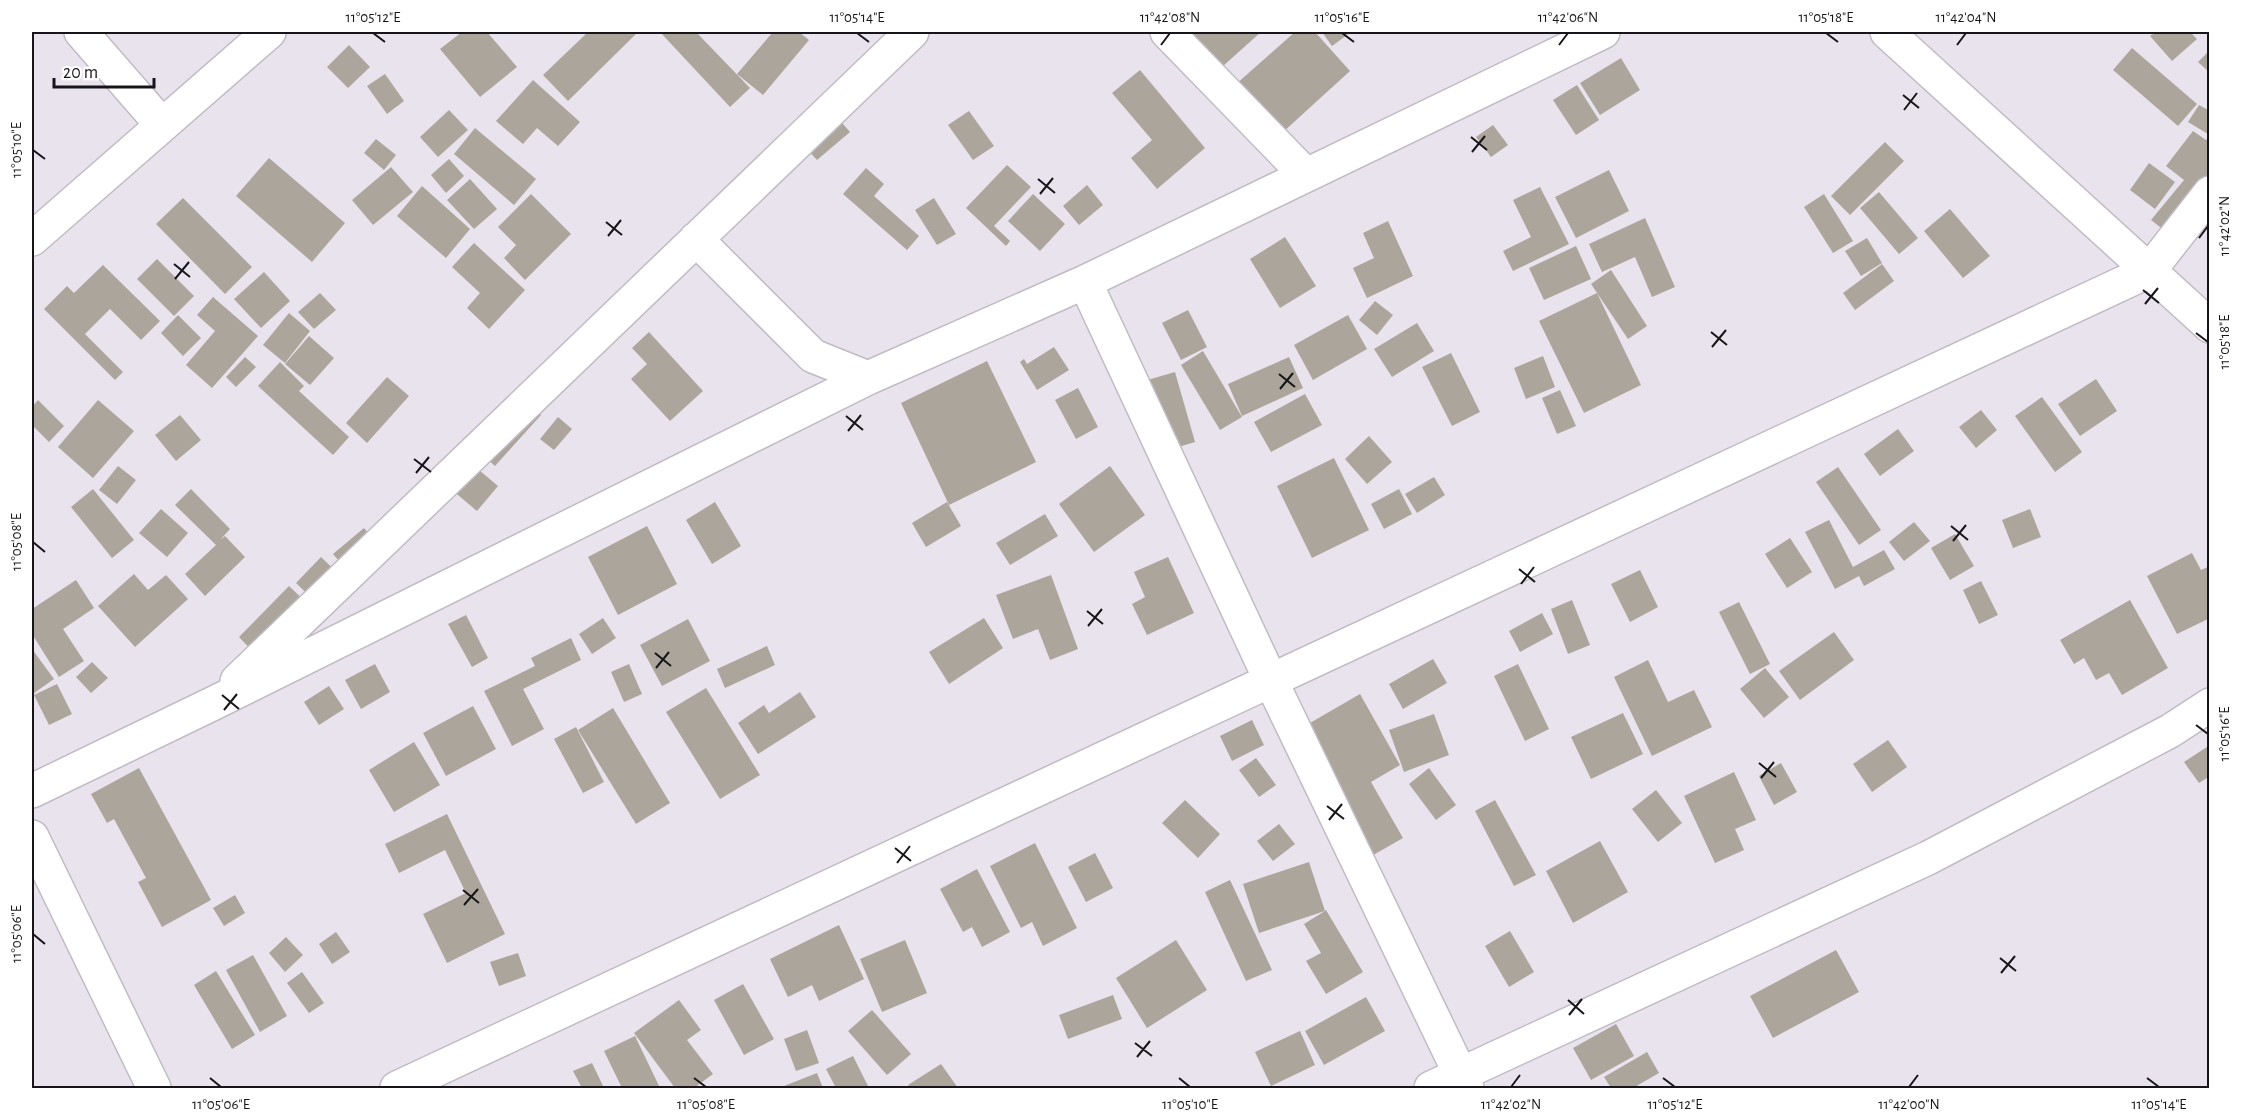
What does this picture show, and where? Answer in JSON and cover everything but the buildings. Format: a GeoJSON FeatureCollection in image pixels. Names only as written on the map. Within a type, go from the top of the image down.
{"type":"FeatureCollection","features":[{"type":"Feature","properties":{"kind":"street"},"geometry":{"type":"LineString","coordinates":[[81,32],[162,125]]}},
{"type":"Feature","properties":{"kind":"street"},"geometry":{"type":"LineString","coordinates":[[32,239],[269,32]]}},
{"type":"Feature","properties":{"kind":"street"},"geometry":{"type":"LineString","coordinates":[[214,703],[912,32]]}},
{"type":"Feature","properties":{"kind":"street"},"geometry":{"type":"LineString","coordinates":[[1167,32],[1306,175]]}},
{"type":"Feature","properties":{"kind":"street"},"geometry":{"type":"LineString","coordinates":[[32,791],[868,378],[1085,282],[1603,32]]}},
{"type":"Feature","properties":{"kind":"street"},"geometry":{"type":"LineString","coordinates":[[1887,32],[2210,327]]}},
{"type":"Feature","properties":{"kind":"street"},"geometry":{"type":"LineString","coordinates":[[397,1089],[2149,271],[2210,193]]}},
{"type":"Feature","properties":{"kind":"street"},"geometry":{"type":"LineString","coordinates":[[696,239],[813,356],[868,378]]}},
{"type":"Feature","properties":{"kind":"street"},"geometry":{"type":"LineString","coordinates":[[1085,282],[1271,681],[1463,1082]]}},
{"type":"Feature","properties":{"kind":"street"},"geometry":{"type":"LineString","coordinates":[[1431,1089],[1463,1082],[1928,858],[2170,730],[2210,705]]}},
{"type":"Feature","properties":{"kind":"street"},"geometry":{"type":"LineString","coordinates":[[32,837],[154,1089]]}}]}
